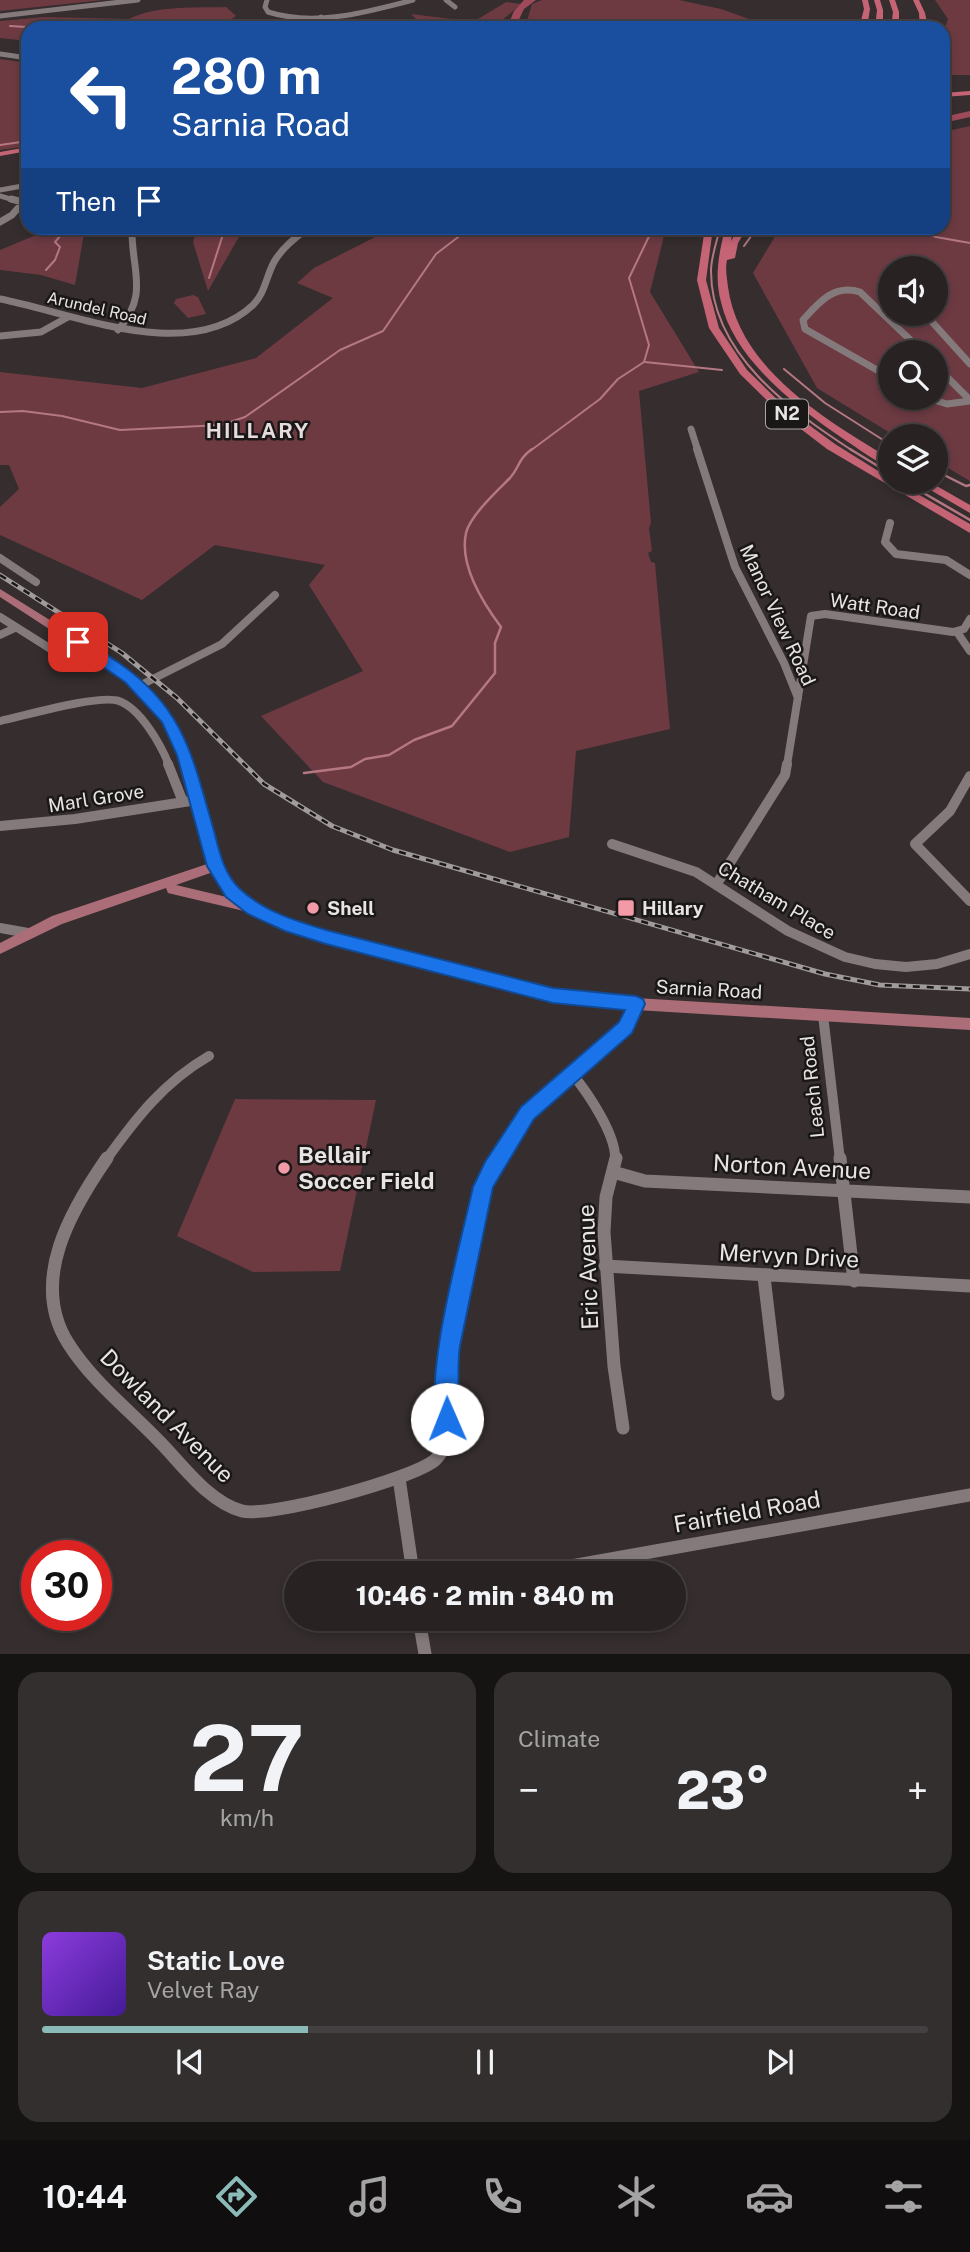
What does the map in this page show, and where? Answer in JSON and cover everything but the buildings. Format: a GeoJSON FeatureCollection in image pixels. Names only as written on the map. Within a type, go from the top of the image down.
{"type":"FeatureCollection","features":[{"type":"Feature","properties":{"kind":"highway"},"geometry":{"type":"LineString","coordinates":[[864,21],[867,9],[865,0]]}},
{"type":"Feature","properties":{"kind":"highway"},"geometry":{"type":"LineString","coordinates":[[877,0],[879,21]]}},
{"type":"Feature","properties":{"kind":"highway"},"geometry":{"type":"LineString","coordinates":[[892,0],[895,21]]}},
{"type":"Feature","properties":{"kind":"highway"},"geometry":{"type":"LineString","coordinates":[[916,0],[923,21]]}},
{"type":"Feature","properties":{"kind":"highway"},"geometry":{"type":"LineString","coordinates":[[950,85],[970,86]]}},
{"type":"Feature","properties":{"kind":"highway"},"geometry":{"type":"LineString","coordinates":[[950,93],[970,92]]}},
{"type":"Feature","properties":{"kind":"highway"},"geometry":{"type":"LineString","coordinates":[[0,154],[21,150]]}},
{"type":"Feature","properties":{"kind":"highway"},"geometry":{"type":"LineString","coordinates":[[0,160],[21,157]]}},
{"type":"Feature","properties":{"kind":"highway"},"geometry":{"type":"LineString","coordinates":[[701,235],[697,250],[701,272]]}},
{"type":"Feature","properties":{"kind":"highway","name":"N2"},"geometry":{"type":"LineString","coordinates":[[707,235],[701,272],[706,305],[724,344],[747,376],[771,401],[834,448],[970,529]]}},
{"type":"Feature","properties":{"kind":"highway","name":"N2"},"geometry":{"type":"LineString","coordinates":[[727,235],[722,250],[723,295],[735,327],[754,357],[809,411],[878,456]]}},
{"type":"Feature","properties":{"kind":"highway"},"geometry":{"type":"LineString","coordinates":[[740,235],[730,257],[730,286],[739,322],[754,357]]}},
{"type":"Feature","properties":{"kind":"highway"},"geometry":{"type":"LineString","coordinates":[[942,494],[970,510]]}},
{"type":"Feature","properties":{"kind":"main road","name":"Sarnia Road"},"geometry":{"type":"LineString","coordinates":[[0,592],[78,642],[139,686],[159,706],[175,731],[217,870],[232,892],[254,909],[291,927],[553,996],[636,1004],[970,1024]]}},
{"type":"Feature","properties":{"kind":"main road"},"geometry":{"type":"LineString","coordinates":[[123,898],[172,889],[217,870]]}},
{"type":"Feature","properties":{"kind":"main road"},"geometry":{"type":"LineString","coordinates":[[0,949],[27,933],[123,898],[217,870]]}},
{"type":"Feature","properties":{"kind":"main road"},"geometry":{"type":"LineString","coordinates":[[172,889],[221,898],[254,909]]}},
{"type":"Feature","properties":{"kind":"street"},"geometry":{"type":"LineString","coordinates":[[0,16],[138,0]]}},
{"type":"Feature","properties":{"kind":"street"},"geometry":{"type":"LineString","coordinates":[[267,0],[265,7],[273,14],[292,18],[362,12],[413,0]]}},
{"type":"Feature","properties":{"kind":"street"},"geometry":{"type":"LineString","coordinates":[[446,0],[455,8]]}},
{"type":"Feature","properties":{"kind":"street"},"geometry":{"type":"LineString","coordinates":[[321,17],[323,21]]}},
{"type":"Feature","properties":{"kind":"street"},"geometry":{"type":"LineString","coordinates":[[0,54],[21,57]]}},
{"type":"Feature","properties":{"kind":"street"},"geometry":{"type":"LineString","coordinates":[[0,190],[21,186]]}},
{"type":"Feature","properties":{"kind":"street"},"geometry":{"type":"LineString","coordinates":[[0,196],[21,199]]}},
{"type":"Feature","properties":{"kind":"street"},"geometry":{"type":"LineString","coordinates":[[0,222],[21,204]]}},
{"type":"Feature","properties":{"kind":"street"},"geometry":{"type":"LineString","coordinates":[[118,330],[132,317],[138,303],[132,235]]}},
{"type":"Feature","properties":{"kind":"street","name":"Arundel Road"},"geometry":{"type":"LineString","coordinates":[[0,299],[118,330],[148,335],[184,333],[207,328],[237,316],[262,295],[278,257],[300,235]]}},
{"type":"Feature","properties":{"kind":"street"},"geometry":{"type":"LineString","coordinates":[[878,371],[805,329],[803,320],[826,294],[849,288],[860,292],[910,340]]}},
{"type":"Feature","properties":{"kind":"street"},"geometry":{"type":"LineString","coordinates":[[0,336],[41,332],[68,317]]}},
{"type":"Feature","properties":{"kind":"street"},"geometry":{"type":"LineString","coordinates":[[936,326],[970,364]]}},
{"type":"Feature","properties":{"kind":"street"},"geometry":{"type":"LineString","coordinates":[[948,378],[970,401],[948,406]]}},
{"type":"Feature","properties":{"kind":"street","name":"Manor View Road"},"geometry":{"type":"LineString","coordinates":[[691,429],[735,567],[784,663],[798,698],[782,782],[716,885]]}},
{"type":"Feature","properties":{"kind":"street"},"geometry":{"type":"LineString","coordinates":[[890,523],[885,542],[893,552],[912,558],[947,560],[970,575]]}},
{"type":"Feature","properties":{"kind":"street"},"geometry":{"type":"LineString","coordinates":[[0,558],[36,582]]}},
{"type":"Feature","properties":{"kind":"street"},"geometry":{"type":"LineString","coordinates":[[139,686],[222,644],[275,595]]}},
{"type":"Feature","properties":{"kind":"street","name":"Watt Road"},"geometry":{"type":"LineString","coordinates":[[798,698],[811,616],[825,614],[957,632]]}},
{"type":"Feature","properties":{"kind":"street"},"geometry":{"type":"LineString","coordinates":[[0,617],[56,652],[78,642]]}},
{"type":"Feature","properties":{"kind":"street"},"geometry":{"type":"LineString","coordinates":[[970,619],[964,629],[957,632],[970,651]]}},
{"type":"Feature","properties":{"kind":"street"},"geometry":{"type":"LineString","coordinates":[[0,635],[15,628]]}},
{"type":"Feature","properties":{"kind":"street"},"geometry":{"type":"LineString","coordinates":[[0,721],[98,700],[119,701],[136,713],[164,753],[183,802]]}},
{"type":"Feature","properties":{"kind":"street"},"geometry":{"type":"LineString","coordinates":[[970,776],[950,811],[915,844],[970,901]]}},
{"type":"Feature","properties":{"kind":"street","name":"Marl Grove"},"geometry":{"type":"LineString","coordinates":[[0,826],[53,822],[197,800]]}},
{"type":"Feature","properties":{"kind":"street","name":"Chatham Place"},"geometry":{"type":"LineString","coordinates":[[612,844],[670,862],[716,885],[731,897],[812,945],[850,960],[914,967],[937,964],[970,954]]}},
{"type":"Feature","properties":{"kind":"street"},"geometry":{"type":"LineString","coordinates":[[0,928],[27,933]]}},
{"type":"Feature","properties":{"kind":"street","name":"Dowland Avenue"},"geometry":{"type":"LineString","coordinates":[[209,1056],[176,1075],[161,1088],[133,1121],[75,1209],[58,1251],[54,1275],[55,1305],[62,1332],[85,1365],[214,1496],[230,1507],[249,1512],[271,1510],[399,1478],[434,1461],[443,1449],[447,1437],[447,1358],[483,1187],[506,1143],[527,1113],[626,1027],[636,1004]]}},
{"type":"Feature","properties":{"kind":"street","name":"Leach Road"},"geometry":{"type":"LineString","coordinates":[[823,1015],[854,1281]]}},
{"type":"Feature","properties":{"kind":"street","name":"Eric Avenue"},"geometry":{"type":"LineString","coordinates":[[573,1075],[587,1091],[611,1136],[617,1157],[606,1197],[605,1266],[623,1428]]}},
{"type":"Feature","properties":{"kind":"street","name":"Norton Avenue"},"geometry":{"type":"LineString","coordinates":[[613,1172],[645,1181],[970,1197]]}},
{"type":"Feature","properties":{"kind":"street","name":"Mervyn Drive"},"geometry":{"type":"LineString","coordinates":[[605,1266],[764,1277],[970,1286]]}},
{"type":"Feature","properties":{"kind":"street"},"geometry":{"type":"LineString","coordinates":[[764,1277],[778,1394]]}},
{"type":"Feature","properties":{"kind":"street"},"geometry":{"type":"LineString","coordinates":[[399,1478],[411,1561]]}},
{"type":"Feature","properties":{"kind":"street","name":"Fairfield Road"},"geometry":{"type":"LineString","coordinates":[[599,1561],[970,1495]]}},
{"type":"Feature","properties":{"kind":"street"},"geometry":{"type":"LineString","coordinates":[[421,1631],[425,1654]]}},
{"type":"Feature","properties":{"kind":"shaded area"},"geometry":{"type":"Polygon","coordinates":[[[0,0],[103,0],[0,11],[0,0]]]}},
{"type":"Feature","properties":{"kind":"shaded area"},"geometry":{"type":"Polygon","coordinates":[[[542,0],[679,0],[762,21],[527,21],[532,4],[542,0]]]}},
{"type":"Feature","properties":{"kind":"shaded area"},"geometry":{"type":"Polygon","coordinates":[[[935,0],[970,0],[970,75],[950,75],[948,19],[935,0]]]}},
{"type":"Feature","properties":{"kind":"shaded area"},"geometry":{"type":"Polygon","coordinates":[[[506,2],[521,4],[501,21],[468,21],[478,19],[506,2]]]}},
{"type":"Feature","properties":{"kind":"shaded area"},"geometry":{"type":"Polygon","coordinates":[[[226,7],[236,16],[230,20],[234,21],[21,21],[21,40],[0,38],[0,21],[44,17],[129,19],[152,11],[226,7]]]}},
{"type":"Feature","properties":{"kind":"shaded area"},"geometry":{"type":"Polygon","coordinates":[[[411,14],[468,21],[418,21],[411,14]]]}},
{"type":"Feature","properties":{"kind":"shaded area"},"geometry":{"type":"Polygon","coordinates":[[[0,59],[21,62],[21,147],[0,150],[0,59]]]}},
{"type":"Feature","properties":{"kind":"shaded area"},"geometry":{"type":"Polygon","coordinates":[[[970,126],[970,481],[948,468],[948,424],[878,426],[817,388],[753,273],[776,235],[950,235],[950,130],[970,126]]]}},
{"type":"Feature","properties":{"kind":"shaded area"},"geometry":{"type":"Polygon","coordinates":[[[36,235],[84,235],[75,285],[41,275],[0,270],[0,250],[36,235]]]}},
{"type":"Feature","properties":{"kind":"shaded area"},"geometry":{"type":"Polygon","coordinates":[[[195,235],[240,235],[208,291],[193,242],[195,235]]]}},
{"type":"Feature","properties":{"kind":"shaded area"},"geometry":{"type":"Polygon","coordinates":[[[379,235],[664,235],[650,292],[699,372],[639,391],[651,523],[649,528],[652,551],[648,553],[651,562],[655,563],[670,729],[576,751],[569,837],[510,852],[323,782],[261,716],[363,671],[309,585],[325,565],[215,545],[142,600],[0,535],[0,507],[19,489],[9,465],[0,465],[0,372],[142,388],[256,358],[333,298],[297,283],[314,268],[379,235]]]}},
{"type":"Feature","properties":{"kind":"shaded area"},"geometry":{"type":"Polygon","coordinates":[[[193,295],[198,297],[206,314],[188,318],[174,303],[176,299],[193,295]]]}},
{"type":"Feature","properties":{"kind":"shaded area","name":"Bellair Soccer Field"},"geometry":{"type":"Polygon","coordinates":[[[235,1099],[376,1100],[340,1271],[253,1272],[177,1236],[235,1099]]]}},
{"type":"Feature","properties":{"kind":"waterway"},"geometry":{"type":"LineString","coordinates":[[514,21],[520,7],[532,0]]}},
{"type":"Feature","properties":{"kind":"waterway"},"geometry":{"type":"LineString","coordinates":[[10,26],[21,27]]}},
{"type":"Feature","properties":{"kind":"waterway"},"geometry":{"type":"LineString","coordinates":[[950,118],[970,114]]}},
{"type":"Feature","properties":{"kind":"waterway"},"geometry":{"type":"LineString","coordinates":[[0,145],[21,142]]}},
{"type":"Feature","properties":{"kind":"waterway"},"geometry":{"type":"LineString","coordinates":[[46,270],[55,260],[60,247],[55,242],[61,235]]}},
{"type":"Feature","properties":{"kind":"waterway"},"geometry":{"type":"LineString","coordinates":[[209,278],[223,235]]}},
{"type":"Feature","properties":{"kind":"waterway"},"geometry":{"type":"LineString","coordinates":[[0,412],[23,411],[62,416],[120,430],[221,425],[245,417],[340,350],[383,331],[436,254],[461,235]]}},
{"type":"Feature","properties":{"kind":"waterway"},"geometry":{"type":"LineString","coordinates":[[530,451],[600,399],[618,379],[644,362],[649,345],[629,278],[650,235]]}},
{"type":"Feature","properties":{"kind":"waterway"},"geometry":{"type":"LineString","coordinates":[[718,235],[711,266],[715,301],[724,328],[739,354],[780,398],[850,449]]}},
{"type":"Feature","properties":{"kind":"waterway"},"geometry":{"type":"LineString","coordinates":[[744,246],[752,235]]}},
{"type":"Feature","properties":{"kind":"waterway"},"geometry":{"type":"LineString","coordinates":[[931,235],[970,243]]}},
{"type":"Feature","properties":{"kind":"waterway"},"geometry":{"type":"LineString","coordinates":[[645,362],[722,370]]}},
{"type":"Feature","properties":{"kind":"waterway"},"geometry":{"type":"LineString","coordinates":[[784,369],[825,403],[878,437]]}},
{"type":"Feature","properties":{"kind":"waterway"},"geometry":{"type":"LineString","coordinates":[[850,449],[878,466]]}},
{"type":"Feature","properties":{"kind":"waterway"},"geometry":{"type":"LineString","coordinates":[[304,773],[351,767],[365,759],[389,755],[414,740],[452,726],[495,673],[495,643],[501,627],[480,595],[469,570],[466,533],[478,512],[510,478],[530,451]]}},
{"type":"Feature","properties":{"kind":"waterway"},"geometry":{"type":"LineString","coordinates":[[948,477],[966,486],[970,485]]}},
{"type":"Feature","properties":{"kind":"waterway"},"geometry":{"type":"LineString","coordinates":[[925,494],[970,520]]}},
{"type":"Feature","properties":{"kind":"railway"},"geometry":{"type":"LineString","coordinates":[[0,575],[122,653],[177,698],[264,784],[332,826],[393,850],[825,974],[880,985],[970,989]]}},
{"type":"Feature","properties":{"kind":"place","name":"Shell"},"geometry":{"type":"Point","coordinates":[313,908]}},
{"type":"Feature","properties":{"kind":"place","name":"Hillary"},"geometry":{"type":"Point","coordinates":[626,908]}},
{"type":"Feature","properties":{"kind":"place","name":"Bellair Soccer Field"},"geometry":{"type":"Point","coordinates":[284,1168]}},
{"type":"Feature","properties":{"kind":"district","name":"HILLARY"},"geometry":{"type":"Point","coordinates":[258,431]}},
{"type":"Feature","properties":{"kind":"route"},"geometry":{"type":"LineString","coordinates":[[78,642],[131,678],[168,719],[184,755],[221,878],[232,892],[254,909],[291,927],[553,996],[636,1004],[626,1027],[527,1113],[491,1168],[483,1187],[449,1346],[446,1370],[447,1419]]}}]}
